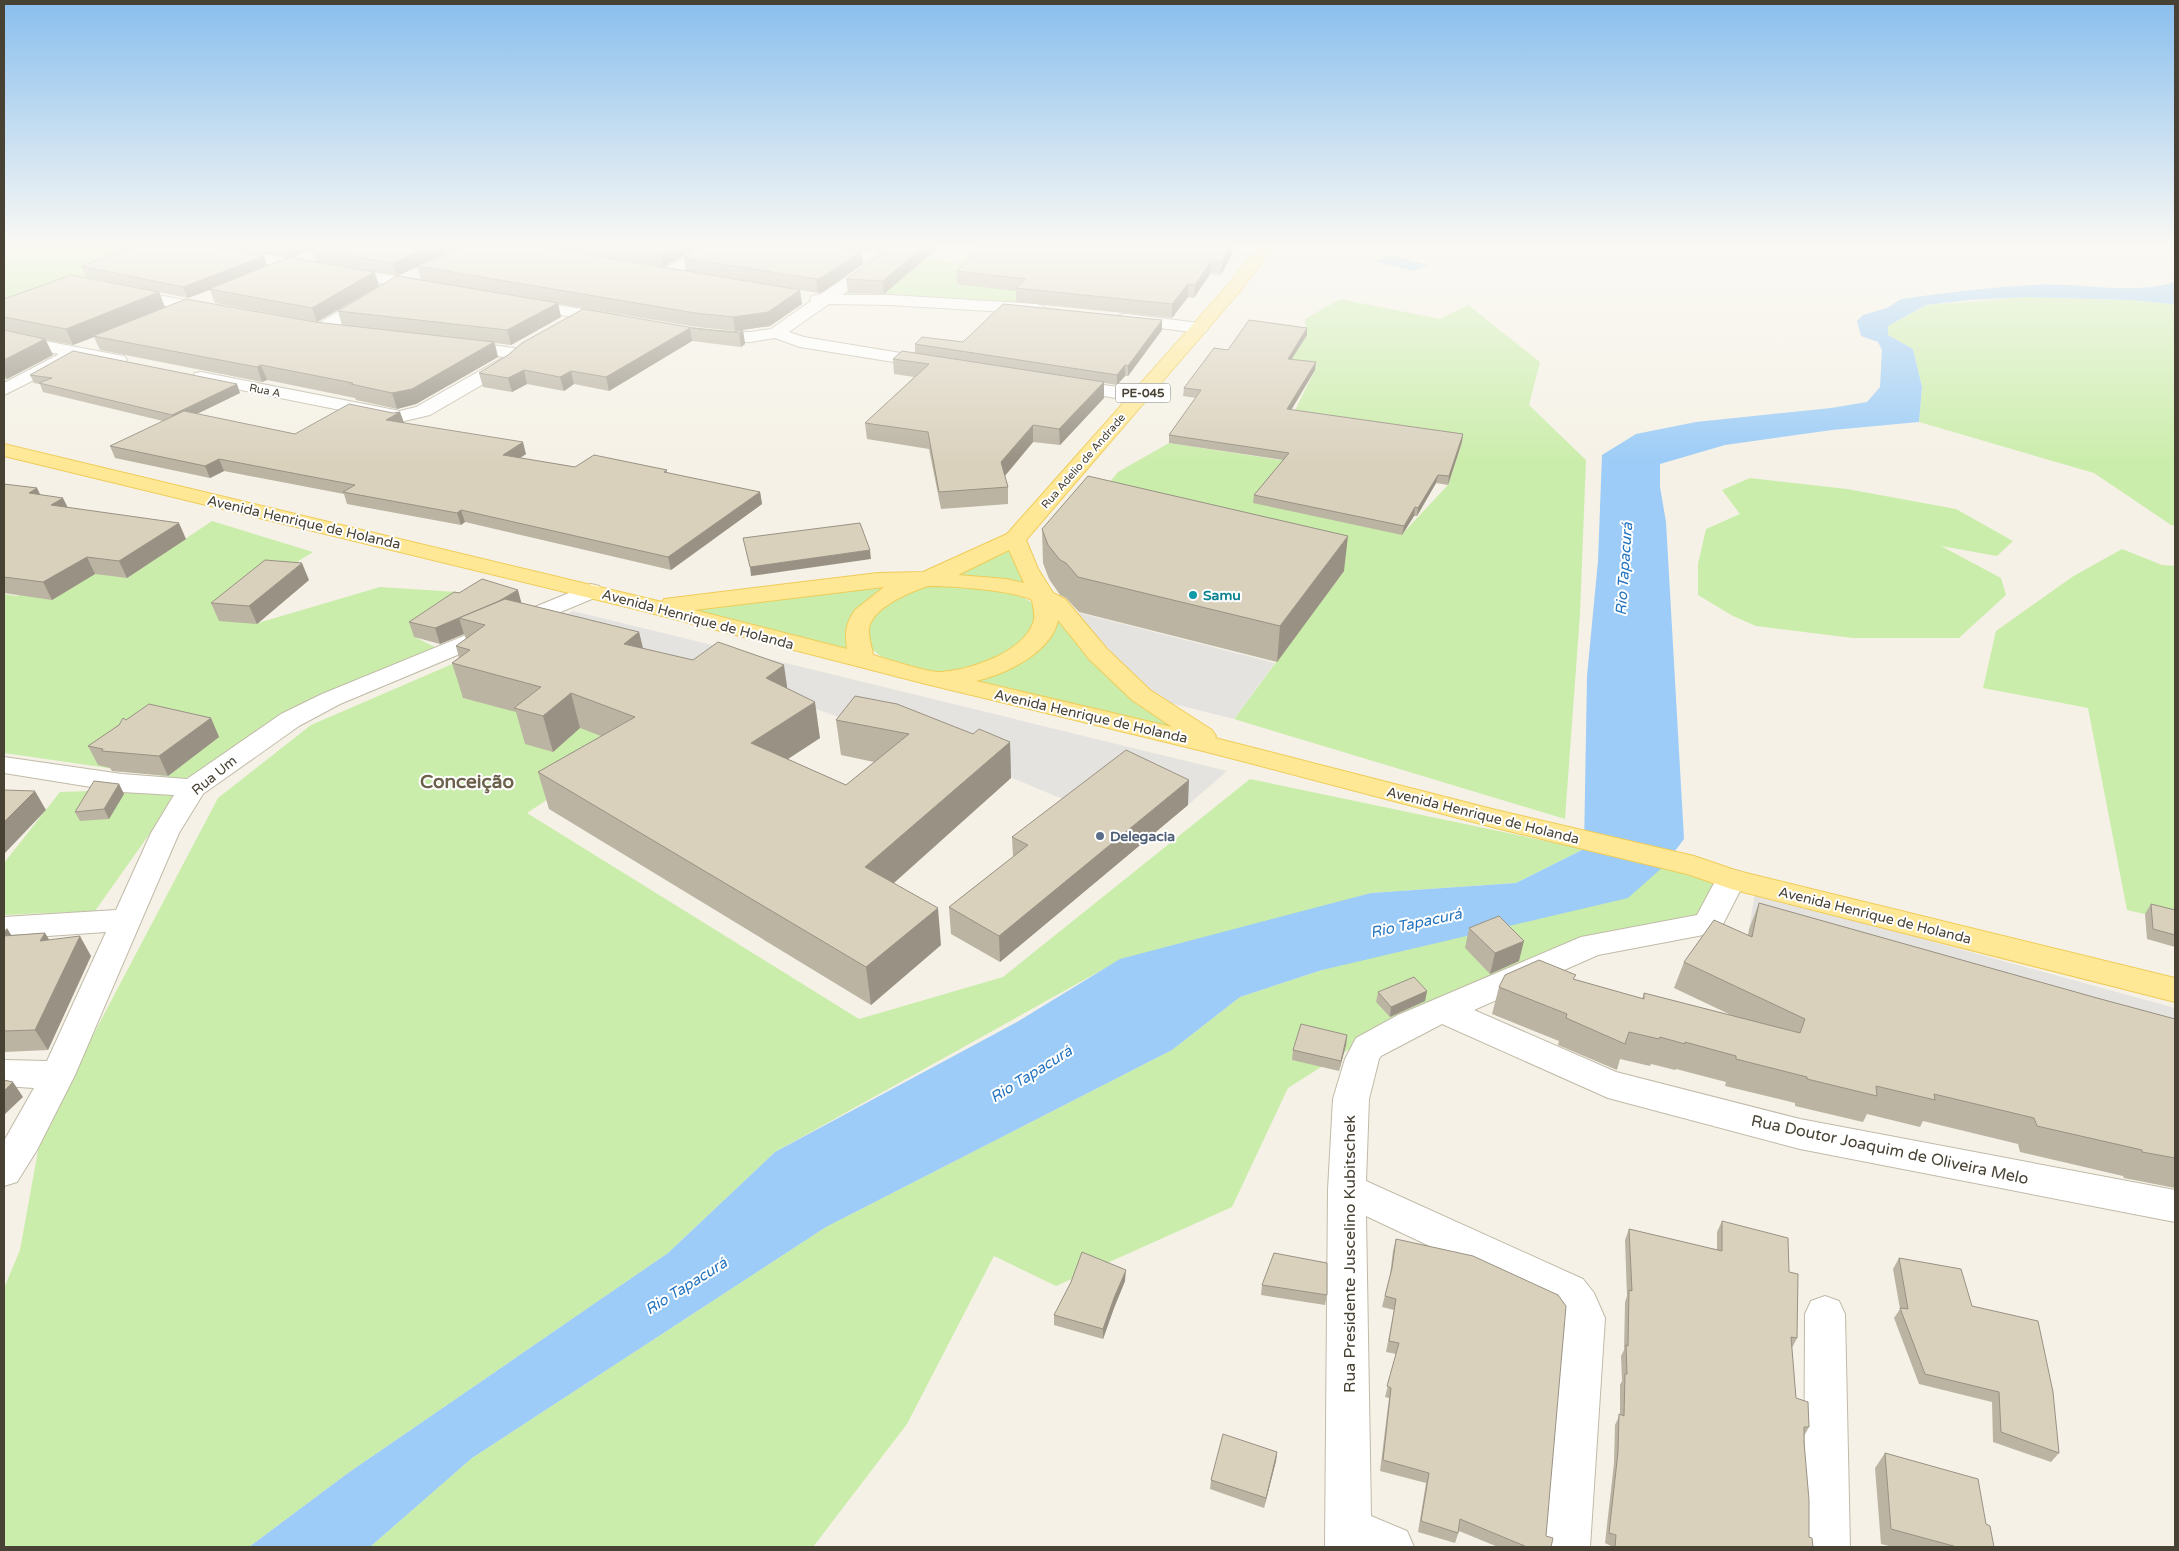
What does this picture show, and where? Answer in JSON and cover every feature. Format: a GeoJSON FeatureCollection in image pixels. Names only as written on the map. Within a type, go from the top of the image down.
{"type":"FeatureCollection","features":[{"type":"Feature","properties":{"kind":"main road","name":"Rua Adelio de Andrade"},"geometry":{"type":"LineString","coordinates":[[1015,539],[1209,317]]}},
{"type":"Feature","properties":{"kind":"main road","name":"Avenida Henrique de Holanda"},"geometry":{"type":"LineString","coordinates":[[4,450],[591,591],[934,679],[1217,746],[1496,819],[1694,866],[1731,879],[2175,990]]}},
{"type":"Feature","properties":{"kind":"main road"},"geometry":{"type":"LineString","coordinates":[[860,660],[857,629],[863,615],[893,591],[980,557],[1015,539],[1027,569],[1043,596],[1046,622],[1035,640],[1014,658],[975,674],[934,679]]}},
{"type":"Feature","properties":{"kind":"main road"},"geometry":{"type":"LineString","coordinates":[[644,604],[704,602],[850,582],[923,580],[1006,586],[1043,596],[1063,610],[1098,654],[1141,694],[1217,746]]}},
{"type":"Feature","properties":{"kind":"main road"},"geometry":{"type":"LineString","coordinates":[[1694,866],[1734,866],[2175,973]]}},
{"type":"Feature","properties":{"kind":"street"},"geometry":{"type":"LineString","coordinates":[[320,330],[341,317]]}},
{"type":"Feature","properties":{"kind":"street"},"geometry":{"type":"LineString","coordinates":[[557,329],[577,317]]}},
{"type":"Feature","properties":{"kind":"street"},"geometry":{"type":"LineString","coordinates":[[601,317],[630,323]]}},
{"type":"Feature","properties":{"kind":"street"},"geometry":{"type":"LineString","coordinates":[[697,334],[735,338],[776,332],[799,317]]}},
{"type":"Feature","properties":{"kind":"street"},"geometry":{"type":"LineString","coordinates":[[1113,318],[1200,328]]}},
{"type":"Feature","properties":{"kind":"street"},"geometry":{"type":"LineString","coordinates":[[302,326],[343,333]]}},
{"type":"Feature","properties":{"kind":"street"},"geometry":{"type":"LineString","coordinates":[[776,332],[800,342],[945,366]]}},
{"type":"Feature","properties":{"kind":"street"},"geometry":{"type":"LineString","coordinates":[[4,338],[132,363]]}},
{"type":"Feature","properties":{"kind":"street"},"geometry":{"type":"LineString","coordinates":[[4,390],[75,352],[101,341]]}},
{"type":"Feature","properties":{"kind":"street"},"geometry":{"type":"LineString","coordinates":[[446,344],[509,352],[531,344]]}},
{"type":"Feature","properties":{"kind":"street","name":"Rua A"},"geometry":{"type":"LineString","coordinates":[[180,373],[396,417],[424,410],[514,358],[509,352]]}},
{"type":"Feature","properties":{"kind":"street"},"geometry":{"type":"LineString","coordinates":[[1052,382],[1140,396]]}},
{"type":"Feature","properties":{"kind":"street","name":"Rua Um"},"geometry":{"type":"LineString","coordinates":[[4,1171],[24,1140],[58,1075],[165,833],[193,788],[290,720],[331,700],[591,591]]}},
{"type":"Feature","properties":{"kind":"street"},"geometry":{"type":"LineString","coordinates":[[4,765],[122,783],[193,788]]}},
{"type":"Feature","properties":{"kind":"street","name":"Rua Presidente Juscelino Kubitschek"},"geometry":{"type":"LineString","coordinates":[[1349,1539],[1347,1190],[1351,1099],[1362,1059],[1368,1047],[1443,1010],[1592,945],[1708,924],[1731,879]]}},
{"type":"Feature","properties":{"kind":"street"},"geometry":{"type":"LineString","coordinates":[[4,928],[125,920]]}},
{"type":"Feature","properties":{"kind":"street","name":"Rua Doutor Joaquim de Oliveira Melo"},"geometry":{"type":"LineString","coordinates":[[1443,1010],[1608,1084],[1800,1134],[2175,1206]]}},
{"type":"Feature","properties":{"kind":"street"},"geometry":{"type":"LineString","coordinates":[[4,1073],[58,1075]]}},
{"type":"Feature","properties":{"kind":"street"},"geometry":{"type":"LineString","coordinates":[[1347,1190],[1569,1292],[1580,1306],[1585,1318],[1568,1547]]}},
{"type":"Feature","properties":{"kind":"street"},"geometry":{"type":"LineString","coordinates":[[1825,1314],[1827,1547]]}},
{"type":"Feature","properties":{"kind":"street"},"geometry":{"type":"LineString","coordinates":[[1349,1539],[1392,1547]]}},
{"type":"Feature","properties":{"kind":"green space"},"geometry":{"type":"Polygon","coordinates":[[[1308,317],[1432,317],[1440,319],[1484,317],[1540,362],[1529,405],[1586,460],[1580,614],[1565,819],[1234,719],[1344,571],[1088,509],[1118,472],[1169,443],[1287,461],[1402,534],[1448,485],[1462,442],[1291,418],[1315,370],[1289,363],[1307,335],[1305,319],[1308,317]]]}},
{"type":"Feature","properties":{"kind":"green space"},"geometry":{"type":"Polygon","coordinates":[[[1904,317],[2175,317],[2175,526],[2094,473],[1919,422],[1922,387],[1913,349],[1888,335],[1888,326],[1904,317]]]}},
{"type":"Feature","properties":{"kind":"green space"},"geometry":{"type":"Polygon","coordinates":[[[1750,478],[1847,489],[1956,509],[2013,541],[1997,556],[1941,546],[2001,578],[2006,595],[1959,638],[1853,638],[1756,626],[1733,616],[1698,595],[1698,564],[1706,529],[1740,514],[1722,490],[1750,478]]]}},
{"type":"Feature","properties":{"kind":"green space"},"geometry":{"type":"Polygon","coordinates":[[[212,521],[313,552],[273,577],[309,580],[258,623],[380,587],[487,594],[415,637],[441,650],[184,779],[4,753],[4,594],[17,596],[61,568],[127,578],[212,521]]]}},
{"type":"Feature","properties":{"kind":"green space"},"geometry":{"type":"Polygon","coordinates":[[[1011,545],[1034,589],[934,576],[1011,545]]]}},
{"type":"Feature","properties":{"kind":"green space"},"geometry":{"type":"Polygon","coordinates":[[[2122,549],[2162,565],[2175,566],[2175,921],[2127,910],[2088,708],[1983,688],[1996,631],[2072,577],[2122,549]]]}},
{"type":"Feature","properties":{"kind":"green space"},"geometry":{"type":"Polygon","coordinates":[[[926,581],[1014,593],[1031,602],[1038,615],[1024,641],[999,662],[963,671],[932,671],[889,663],[863,642],[863,623],[877,609],[926,581]]]}},
{"type":"Feature","properties":{"kind":"green space"},"geometry":{"type":"Polygon","coordinates":[[[891,582],[857,608],[846,629],[858,655],[663,606],[891,582]]]}},
{"type":"Feature","properties":{"kind":"green space"},"geometry":{"type":"Polygon","coordinates":[[[1051,612],[1118,688],[1181,733],[956,680],[1016,666],[1051,629],[1051,612]]]}},
{"type":"Feature","properties":{"kind":"green space"},"geometry":{"type":"Polygon","coordinates":[[[487,649],[463,698],[642,737],[527,813],[859,1019],[1003,977],[1250,779],[1584,849],[1516,883],[1371,893],[1109,966],[775,1152],[668,1253],[348,1473],[249,1547],[4,1547],[4,1288],[20,1250],[41,1134],[218,798],[311,725],[487,649]]]}},
{"type":"Feature","properties":{"kind":"green space"},"geometry":{"type":"Polygon","coordinates":[[[182,788],[95,911],[4,915],[4,863],[60,792],[182,788]]]}},
{"type":"Feature","properties":{"kind":"green space"},"geometry":{"type":"Polygon","coordinates":[[[1663,867],[1720,881],[1702,920],[1586,941],[1364,1040],[1288,1088],[1232,1207],[1056,1286],[994,1256],[907,1424],[813,1547],[370,1547],[472,1458],[826,1227],[1172,1050],[1240,997],[1322,970],[1663,867]]]}},
{"type":"Feature","properties":{"kind":"shaded area"},"geometry":{"type":"Polygon","coordinates":[[[573,611],[1227,771],[1188,805],[1126,775],[1084,808],[981,765],[789,700],[526,636],[573,611]]]}},
{"type":"Feature","properties":{"kind":"shaded area"},"geometry":{"type":"Polygon","coordinates":[[[1072,611],[1275,663],[1234,719],[1158,700],[1072,611]]]}},
{"type":"Feature","properties":{"kind":"shaded area"},"geometry":{"type":"Polygon","coordinates":[[[1755,893],[2175,1008],[2175,1050],[1749,929],[1755,893]]]}},
{"type":"Feature","properties":{"kind":"water","name":"Rio Tapacurá"},"geometry":{"type":"Polygon","coordinates":[[[1861,317],[1904,317],[1888,326],[1888,335],[1913,349],[1922,387],[1919,422],[1832,430],[1725,445],[1660,464],[1660,487],[1666,522],[1684,839],[1663,867],[1628,898],[1322,970],[1240,997],[1172,1050],[826,1227],[472,1458],[370,1547],[249,1547],[348,1473],[668,1253],[775,1152],[1017,1022],[1120,959],[1371,893],[1516,883],[1584,849],[1587,676],[1598,561],[1602,455],[1636,434],[1696,422],[1831,408],[1867,402],[1880,387],[1882,350],[1878,342],[1861,336],[1857,321],[1861,317]]]}},
{"type":"Feature","properties":{"kind":"building"},"geometry":{"type":"Polygon","coordinates":[[[6,317],[95,317],[66,329],[6,317]]]}},
{"type":"Feature","properties":{"kind":"building"},"geometry":{"type":"Polygon","coordinates":[[[140,317],[289,317],[494,342],[412,389],[392,393],[351,384],[353,383],[261,365],[257,367],[93,336],[140,317]]]}},
{"type":"Feature","properties":{"kind":"building"},"geometry":{"type":"Polygon","coordinates":[[[395,317],[531,317],[507,330],[395,317]]]}},
{"type":"Feature","properties":{"kind":"building"},"geometry":{"type":"Polygon","coordinates":[[[568,317],[632,317],[694,328],[733,332],[743,330],[739,333],[690,328],[606,377],[571,371],[560,377],[524,370],[508,378],[479,373],[508,355],[522,343],[568,317]]]}},
{"type":"Feature","properties":{"kind":"building"},"geometry":{"type":"Polygon","coordinates":[[[989,317],[1136,317],[1162,320],[1128,366],[1125,365],[1117,375],[915,344],[922,337],[963,342],[989,317]]]}},
{"type":"Feature","properties":{"kind":"building"},"geometry":{"type":"Polygon","coordinates":[[[1249,320],[1307,328],[1288,359],[1316,362],[1287,409],[1463,434],[1449,476],[1438,475],[1418,508],[1415,507],[1404,526],[1254,495],[1289,453],[1169,435],[1201,390],[1184,388],[1214,348],[1228,350],[1249,320]]]}},
{"type":"Feature","properties":{"kind":"building"},"geometry":{"type":"Polygon","coordinates":[[[4,330],[45,339],[4,360],[4,330]]]}},
{"type":"Feature","properties":{"kind":"building"},"geometry":{"type":"Polygon","coordinates":[[[73,351],[237,384],[172,415],[39,383],[52,378],[30,375],[73,351]]]}},
{"type":"Feature","properties":{"kind":"building"},"geometry":{"type":"Polygon","coordinates":[[[902,351],[1104,382],[1059,429],[1033,425],[1001,462],[1008,487],[939,492],[928,432],[865,423],[929,364],[893,359],[902,351]]]}},
{"type":"Feature","properties":{"kind":"building"},"geometry":{"type":"Polygon","coordinates":[[[349,404],[393,413],[400,412],[386,420],[523,442],[503,455],[575,467],[594,455],[760,492],[668,557],[461,510],[457,513],[343,492],[355,485],[219,459],[205,466],[110,446],[184,411],[295,434],[349,404]]]}},
{"type":"Feature","properties":{"kind":"building","name":"Samu"},"geometry":{"type":"Polygon","coordinates":[[[1088,476],[1348,536],[1280,626],[1078,577],[1066,563],[1060,560],[1048,545],[1042,529],[1088,476]]]}},
{"type":"Feature","properties":{"kind":"building"},"geometry":{"type":"Polygon","coordinates":[[[4,484],[37,488],[29,493],[63,498],[51,505],[179,523],[119,561],[87,557],[43,582],[4,577],[4,484]]]}},
{"type":"Feature","properties":{"kind":"building"},"geometry":{"type":"Polygon","coordinates":[[[860,523],[870,550],[750,567],[743,538],[860,523]]]}},
{"type":"Feature","properties":{"kind":"building"},"geometry":{"type":"Polygon","coordinates":[[[265,560],[302,563],[249,606],[211,603],[265,560]]]}},
{"type":"Feature","properties":{"kind":"building"},"geometry":{"type":"Polygon","coordinates":[[[482,579],[518,590],[499,601],[435,628],[409,622],[454,592],[459,593],[482,579]]]}},
{"type":"Feature","properties":{"kind":"building"},"geometry":{"type":"Polygon","coordinates":[[[505,599],[639,632],[624,644],[693,660],[718,642],[784,665],[766,678],[815,702],[751,743],[846,785],[909,734],[836,720],[855,696],[897,704],[973,734],[979,729],[1010,742],[865,867],[938,908],[866,967],[538,772],[635,717],[571,693],[543,716],[514,708],[541,687],[452,663],[470,650],[456,646],[485,625],[459,618],[505,599]]]}},
{"type":"Feature","properties":{"kind":"building"},"geometry":{"type":"Polygon","coordinates":[[[149,704],[211,718],[159,756],[102,751],[103,749],[88,746],[119,725],[123,718],[126,720],[149,704]]]}},
{"type":"Feature","properties":{"kind":"building"},"geometry":{"type":"Polygon","coordinates":[[[1126,750],[1189,780],[999,936],[949,907],[1028,845],[1012,837],[1126,750]]]}},
{"type":"Feature","properties":{"kind":"building"},"geometry":{"type":"Polygon","coordinates":[[[94,781],[119,784],[104,809],[75,812],[94,781]]]}},
{"type":"Feature","properties":{"kind":"building"},"geometry":{"type":"Polygon","coordinates":[[[4,790],[35,791],[4,822],[4,790]]]}},
{"type":"Feature","properties":{"kind":"building"},"geometry":{"type":"Polygon","coordinates":[[[1759,903],[2175,1019],[2175,1158],[2142,1152],[2142,1150],[2037,1126],[2034,1118],[1934,1094],[1935,1100],[1876,1086],[1877,1096],[1807,1079],[1807,1077],[1736,1059],[1736,1056],[1685,1042],[1685,1044],[1660,1037],[1659,1039],[1629,1032],[1625,1044],[1566,1018],[1567,1014],[1499,987],[1505,975],[1539,960],[1576,975],[1573,979],[1644,999],[1644,993],[1800,1033],[1805,1019],[1684,962],[1714,920],[1752,937],[1759,903]]]}},
{"type":"Feature","properties":{"kind":"building"},"geometry":{"type":"Polygon","coordinates":[[[2151,904],[2175,910],[2175,935],[2153,929],[2151,904]]]}},
{"type":"Feature","properties":{"kind":"building"},"geometry":{"type":"Polygon","coordinates":[[[1499,916],[1524,941],[1495,953],[1469,928],[1499,916]]]}},
{"type":"Feature","properties":{"kind":"building"},"geometry":{"type":"Polygon","coordinates":[[[45,933],[40,941],[80,936],[35,1030],[4,1031],[4,936],[45,933]]]}},
{"type":"Feature","properties":{"kind":"building"},"geometry":{"type":"Polygon","coordinates":[[[1414,977],[1427,991],[1391,1007],[1378,992],[1414,977]]]}},
{"type":"Feature","properties":{"kind":"building"},"geometry":{"type":"Polygon","coordinates":[[[1301,1024],[1347,1035],[1341,1061],[1293,1050],[1301,1024]]]}},
{"type":"Feature","properties":{"kind":"building"},"geometry":{"type":"Polygon","coordinates":[[[4,1080],[13,1082],[4,1091],[4,1080]]]}},
{"type":"Feature","properties":{"kind":"building"},"geometry":{"type":"Polygon","coordinates":[[[1722,1221],[1788,1238],[1789,1272],[1798,1274],[1797,1338],[1791,1337],[1796,1398],[1808,1402],[1809,1427],[1804,1427],[1804,1442],[1809,1500],[1809,1537],[1812,1538],[1813,1547],[1615,1547],[1616,1535],[1609,1533],[1618,1452],[1619,1414],[1624,1416],[1625,1374],[1627,1374],[1626,1345],[1628,1346],[1629,1290],[1632,1291],[1629,1229],[1722,1251],[1722,1221]]]}},
{"type":"Feature","properties":{"kind":"building"},"geometry":{"type":"Polygon","coordinates":[[[1396,1239],[1473,1256],[1558,1295],[1566,1306],[1546,1536],[1553,1538],[1551,1547],[1527,1547],[1460,1519],[1458,1533],[1421,1521],[1429,1473],[1383,1460],[1391,1388],[1387,1386],[1399,1343],[1389,1341],[1396,1299],[1385,1296],[1392,1268],[1396,1239]]]}},
{"type":"Feature","properties":{"kind":"building"},"geometry":{"type":"Polygon","coordinates":[[[1082,1252],[1126,1270],[1103,1329],[1054,1315],[1071,1282],[1082,1252]]]}},
{"type":"Feature","properties":{"kind":"building"},"geometry":{"type":"Polygon","coordinates":[[[1274,1253],[1327,1263],[1327,1295],[1262,1285],[1274,1253]]]}},
{"type":"Feature","properties":{"kind":"building"},"geometry":{"type":"Polygon","coordinates":[[[1899,1258],[1961,1269],[1972,1306],[2038,1321],[2053,1392],[2059,1453],[2001,1432],[1999,1392],[1925,1374],[1900,1308],[1908,1309],[1899,1258]]]}},
{"type":"Feature","properties":{"kind":"building"},"geometry":{"type":"Polygon","coordinates":[[[1223,1434],[1277,1452],[1266,1498],[1211,1480],[1223,1434]]]}},
{"type":"Feature","properties":{"kind":"building"},"geometry":{"type":"Polygon","coordinates":[[[1885,1453],[1978,1479],[1986,1524],[1990,1526],[1994,1547],[1957,1547],[1891,1529],[1885,1453]]]}},
{"type":"Feature","properties":{"kind":"place","name":"Samu"},"geometry":{"type":"Point","coordinates":[1193,595]}},
{"type":"Feature","properties":{"kind":"place","name":"Delegacia"},"geometry":{"type":"Point","coordinates":[1100,836]}},
{"type":"Feature","properties":{"kind":"district","name":"Conceição"},"geometry":{"type":"Point","coordinates":[467,781]}}]}
